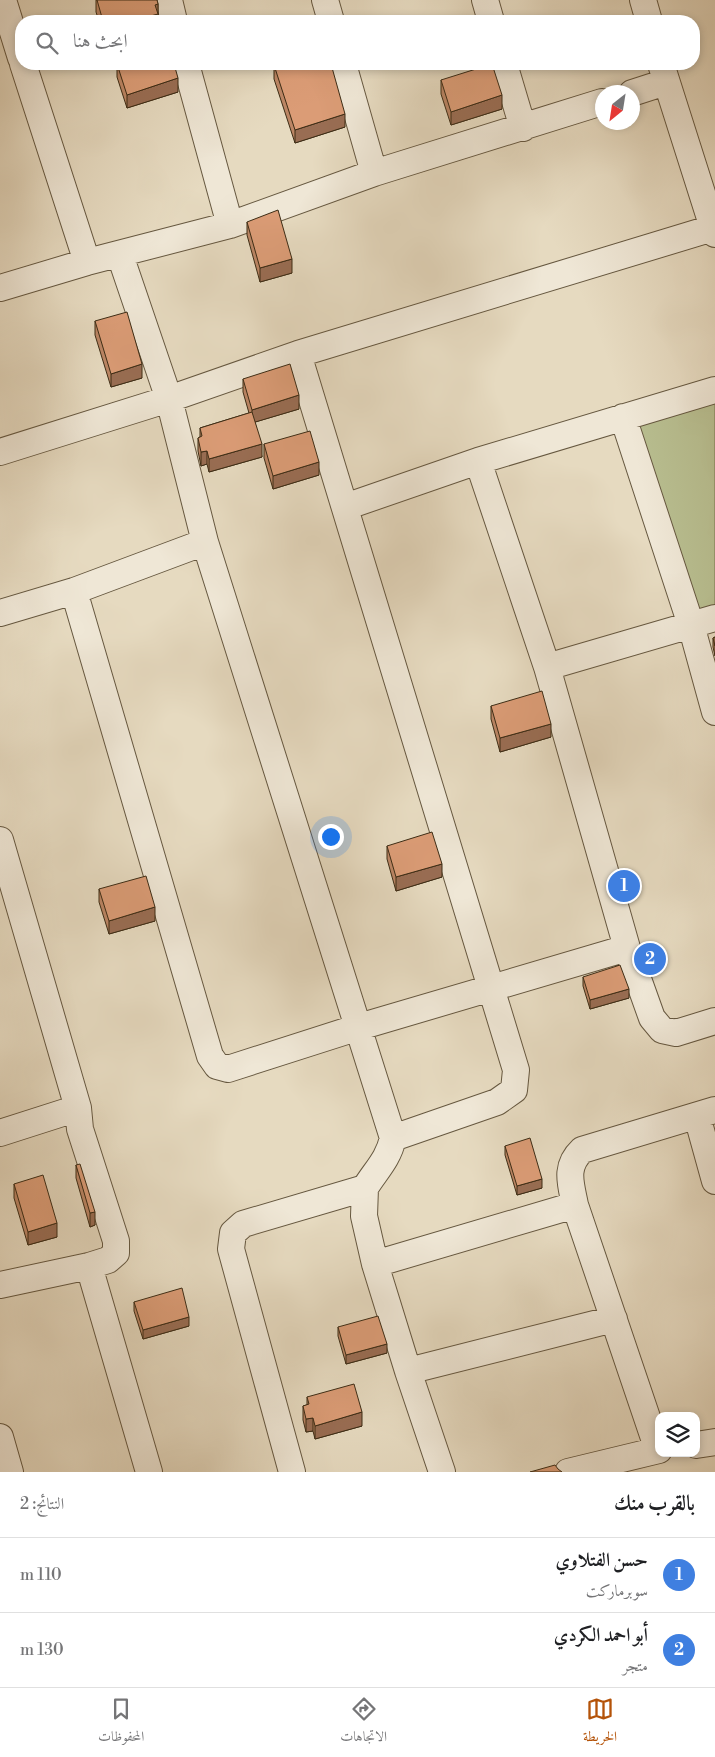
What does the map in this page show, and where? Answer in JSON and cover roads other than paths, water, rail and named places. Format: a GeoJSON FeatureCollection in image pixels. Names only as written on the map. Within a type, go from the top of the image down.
{"type":"FeatureCollection","features":[{"type":"Feature","properties":{"kind":"street"},"geometry":{"type":"LineString","coordinates":[[3,0],[15,39]]}},
{"type":"Feature","properties":{"kind":"street"},"geometry":{"type":"LineString","coordinates":[[168,0],[172,15]]}},
{"type":"Feature","properties":{"kind":"street"},"geometry":{"type":"LineString","coordinates":[[325,0],[329,15]]}},
{"type":"Feature","properties":{"kind":"street"},"geometry":{"type":"LineString","coordinates":[[484,0],[489,15]]}},
{"type":"Feature","properties":{"kind":"street"},"geometry":{"type":"LineString","coordinates":[[643,0],[647,15]]}},
{"type":"Feature","properties":{"kind":"street"},"geometry":{"type":"LineString","coordinates":[[25,70],[87,262]]}},
{"type":"Feature","properties":{"kind":"street"},"geometry":{"type":"LineString","coordinates":[[188,70],[230,225]]}},
{"type":"Feature","properties":{"kind":"street"},"geometry":{"type":"LineString","coordinates":[[345,70],[374,173]]}},
{"type":"Feature","properties":{"kind":"street"},"geometry":{"type":"LineString","coordinates":[[506,70],[523,128]]}},
{"type":"Feature","properties":{"kind":"street"},"geometry":{"type":"LineString","coordinates":[[0,452],[169,399],[298,354],[714,231],[663,73],[640,88]]}},
{"type":"Feature","properties":{"kind":"street"},"geometry":{"type":"LineString","coordinates":[[0,288],[87,262],[230,225],[374,173],[595,104]]}},
{"type":"Feature","properties":{"kind":"street"},"geometry":{"type":"LineString","coordinates":[[120,254],[169,399],[206,542],[393,1138],[386,1159],[365,1188],[364,1216],[375,1264],[408,1372],[442,1472]]}},
{"type":"Feature","properties":{"kind":"street"},"geometry":{"type":"LineString","coordinates":[[298,354],[516,1070],[514,1090],[498,1102],[393,1138]]}},
{"type":"Feature","properties":{"kind":"street"},"geometry":{"type":"LineString","coordinates":[[345,507],[478,461],[715,390]]}},
{"type":"Feature","properties":{"kind":"street"},"geometry":{"type":"LineString","coordinates":[[623,417],[703,622],[715,712]]}},
{"type":"Feature","properties":{"kind":"street"},"geometry":{"type":"LineString","coordinates":[[478,461],[548,667],[627,948],[652,1018],[662,1030],[676,1032],[715,1021]]}},
{"type":"Feature","properties":{"kind":"street"},"geometry":{"type":"LineString","coordinates":[[0,613],[74,591],[206,542]]}},
{"type":"Feature","properties":{"kind":"street"},"geometry":{"type":"LineString","coordinates":[[74,591],[210,1056],[217,1066],[228,1069],[358,1027],[627,948]]}},
{"type":"Feature","properties":{"kind":"street"},"geometry":{"type":"LineString","coordinates":[[548,667],[703,622]]}},
{"type":"Feature","properties":{"kind":"street"},"geometry":{"type":"LineString","coordinates":[[0,840],[78,1108],[80,1129],[116,1241],[116,1253],[108,1260],[89,1266],[0,1284]]}},
{"type":"Feature","properties":{"kind":"street"},"geometry":{"type":"LineString","coordinates":[[0,1133],[78,1108]]}},
{"type":"Feature","properties":{"kind":"street"},"geometry":{"type":"LineString","coordinates":[[655,1441],[575,1205],[570,1173],[574,1158],[582,1150],[706,1113],[715,1181]]}},
{"type":"Feature","properties":{"kind":"street"},"geometry":{"type":"LineString","coordinates":[[292,1472],[231,1249],[233,1233],[243,1224],[365,1188]]}},
{"type":"Feature","properties":{"kind":"street"},"geometry":{"type":"LineString","coordinates":[[375,1264],[575,1205]]}},
{"type":"Feature","properties":{"kind":"street"},"geometry":{"type":"LineString","coordinates":[[89,1266],[150,1472]]}},
{"type":"Feature","properties":{"kind":"street"},"geometry":{"type":"LineString","coordinates":[[408,1372],[614,1319]]}},
{"type":"Feature","properties":{"kind":"street"},"geometry":{"type":"LineString","coordinates":[[0,1437],[10,1472]]}},
{"type":"Feature","properties":{"kind":"street"},"geometry":{"type":"LineString","coordinates":[[700,1444],[715,1442]]}},
{"type":"Feature","properties":{"kind":"street"},"geometry":{"type":"LineString","coordinates":[[572,1472],[655,1451]]}},
{"type":"Feature","properties":{"kind":"place","name":"حسن الفتلاوي"},"geometry":{"type":"Point","coordinates":[624,886]}},
{"type":"Feature","properties":{"kind":"place","name":"أبو احمد الكردي"},"geometry":{"type":"Point","coordinates":[650,959]}}]}
